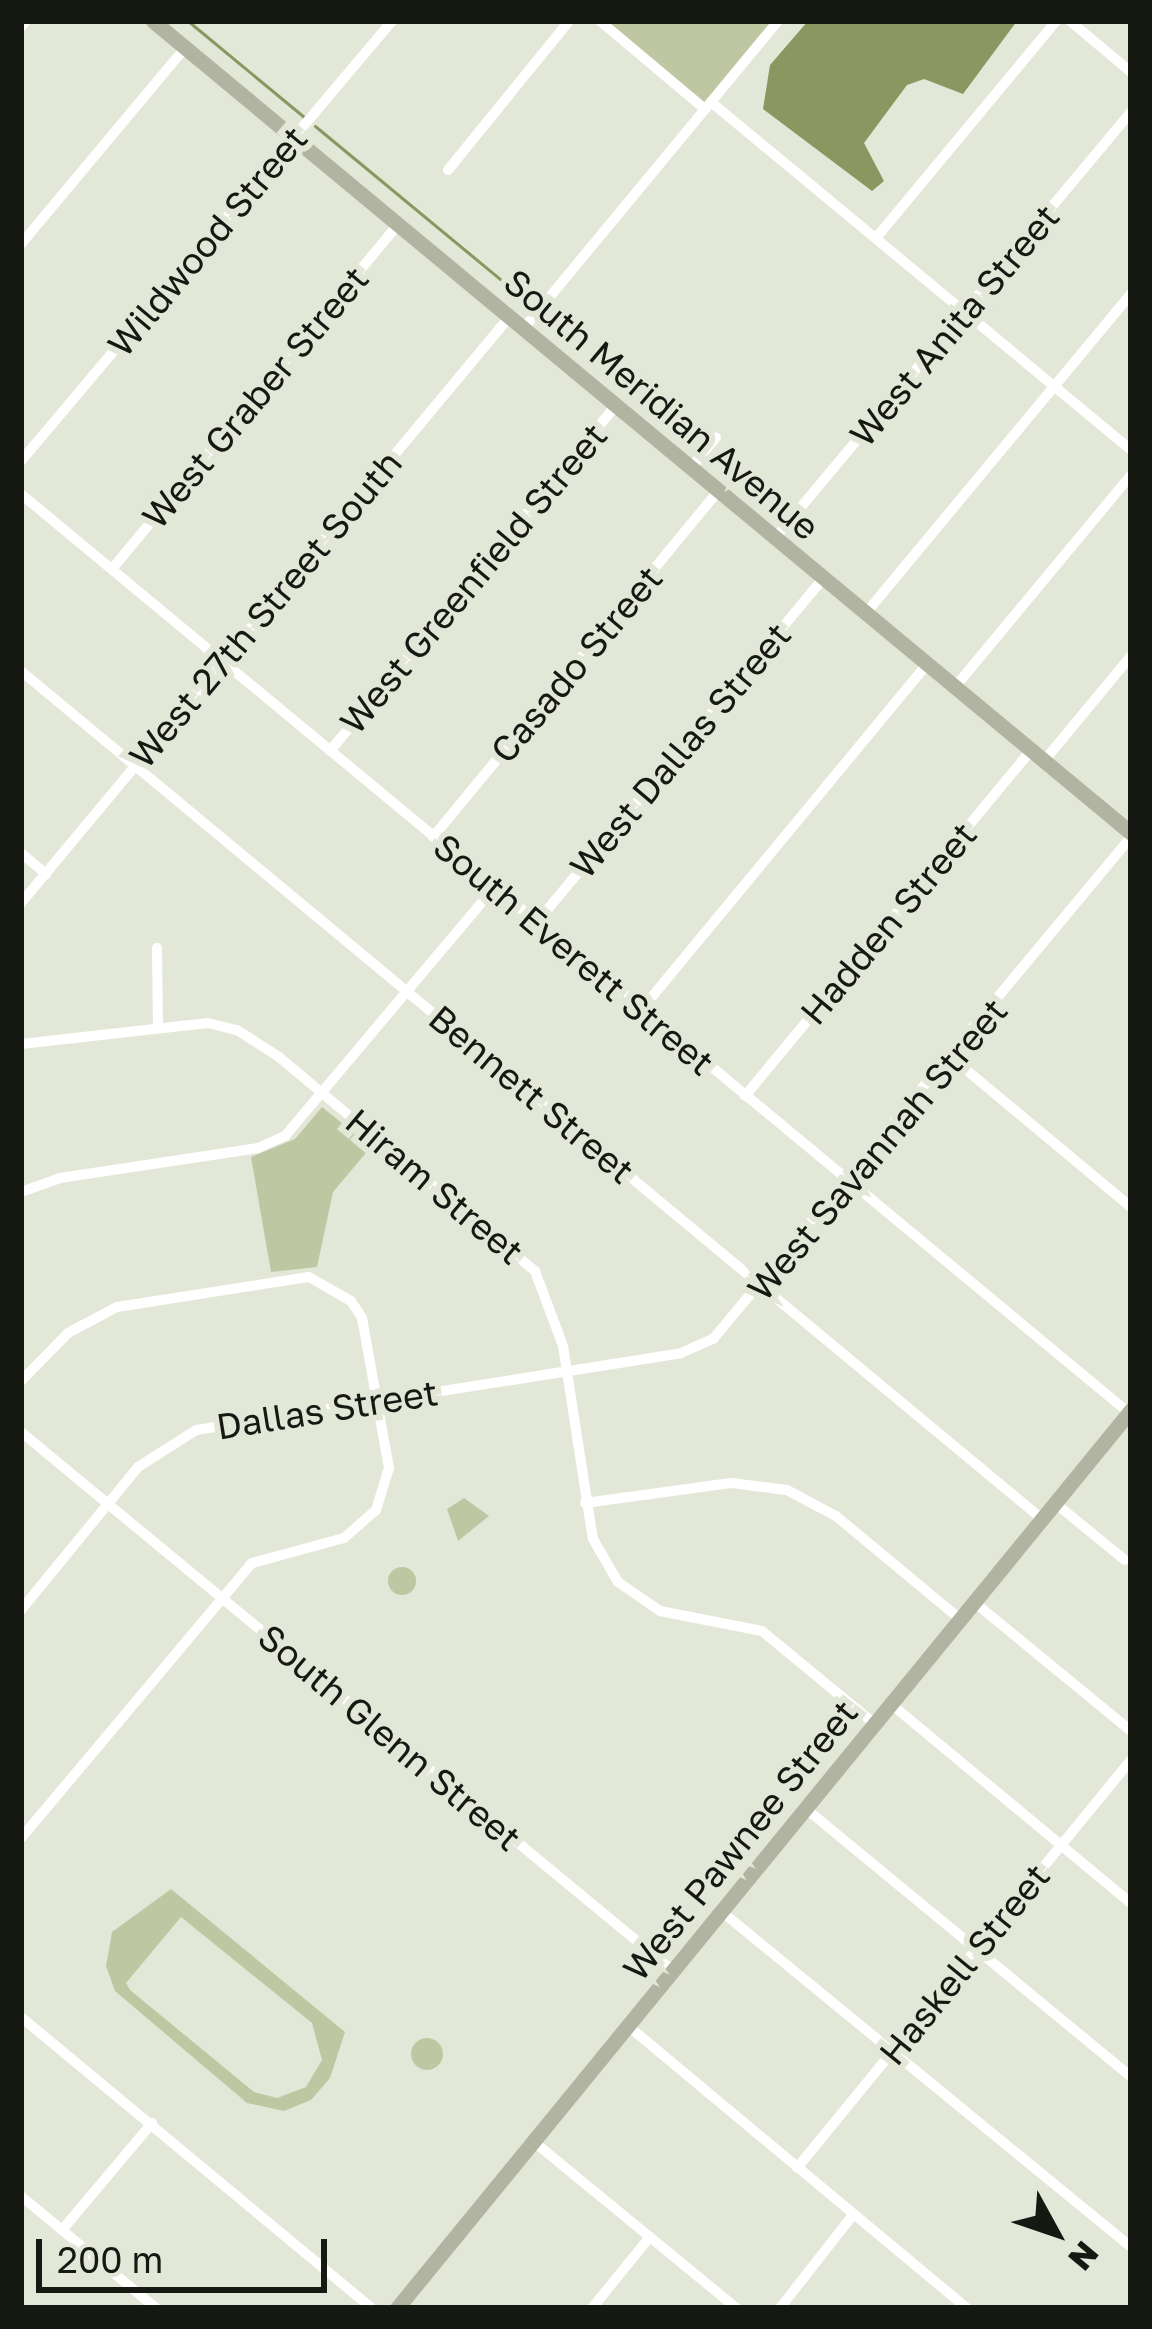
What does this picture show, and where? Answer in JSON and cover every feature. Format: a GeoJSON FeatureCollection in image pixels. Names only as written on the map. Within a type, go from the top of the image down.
{"type":"FeatureCollection","features":[{"type":"Feature","properties":{"kind":"main road","name":"South Meridian Avenue"},"geometry":{"type":"LineString","coordinates":[[153,21],[1131,835]]}},
{"type":"Feature","properties":{"kind":"main road","name":"West Pawnee Street"},"geometry":{"type":"LineString","coordinates":[[397,2308],[1130,1412]]}},
{"type":"Feature","properties":{"kind":"street","name":"Wildwood Street"},"geometry":{"type":"LineString","coordinates":[[21,461],[392,21]]}},
{"type":"Feature","properties":{"kind":"street"},"geometry":{"type":"LineString","coordinates":[[448,170],[569,21]]}},
{"type":"Feature","properties":{"kind":"street"},"geometry":{"type":"LineString","coordinates":[[600,21],[875,238],[1131,450]]}},
{"type":"Feature","properties":{"kind":"street"},"geometry":{"type":"LineString","coordinates":[[524,328],[778,21]]}},
{"type":"Feature","properties":{"kind":"street"},"geometry":{"type":"LineString","coordinates":[[875,238],[1056,21]]}},
{"type":"Feature","properties":{"kind":"street"},"geometry":{"type":"LineString","coordinates":[[1070,21],[1131,72]]}},
{"type":"Feature","properties":{"kind":"street"},"geometry":{"type":"LineString","coordinates":[[21,244],[185,48]]}},
{"type":"Feature","properties":{"kind":"street","name":"West Anita Street"},"geometry":{"type":"LineString","coordinates":[[776,537],[1131,112]]}},
{"type":"Feature","properties":{"kind":"street","name":"West Graber Street"},"geometry":{"type":"LineString","coordinates":[[112,569],[398,224]]}},
{"type":"Feature","properties":{"kind":"street"},"geometry":{"type":"LineString","coordinates":[[866,613],[1131,294]]}},
{"type":"Feature","properties":{"kind":"street","name":"West 27th Street South"},"geometry":{"type":"LineString","coordinates":[[21,903],[510,316]]}},
{"type":"Feature","properties":{"kind":"street","name":"West Greenfield Street"},"geometry":{"type":"LineString","coordinates":[[330,751],[616,405]]}},
{"type":"Feature","properties":{"kind":"street"},"geometry":{"type":"LineString","coordinates":[[692,467],[716,436]]}},
{"type":"Feature","properties":{"kind":"street"},"geometry":{"type":"LineString","coordinates":[[955,687],[1131,475]]}},
{"type":"Feature","properties":{"kind":"street","name":"Casado Street"},"geometry":{"type":"LineString","coordinates":[[433,836],[719,490]]}},
{"type":"Feature","properties":{"kind":"street","name":"South Everett Street"},"geometry":{"type":"LineString","coordinates":[[21,494],[1130,1412]]}},
{"type":"Feature","properties":{"kind":"street","name":"West Dallas Street"},"geometry":{"type":"LineString","coordinates":[[537,922],[824,578]]}},
{"type":"Feature","properties":{"kind":"street","name":"Hadden Street"},"geometry":{"type":"LineString","coordinates":[[745,1096],[1038,755],[1131,656]]}},
{"type":"Feature","properties":{"kind":"street"},"geometry":{"type":"LineString","coordinates":[[641,1010],[928,664]]}},
{"type":"Feature","properties":{"kind":"street","name":"Bennett Street"},"geometry":{"type":"LineString","coordinates":[[21,671],[1042,1519]]}},
{"type":"Feature","properties":{"kind":"street","name":"West Savannah Street"},"geometry":{"type":"LineString","coordinates":[[566,1371],[691,1350],[722,1332],[1131,835]]}},
{"type":"Feature","properties":{"kind":"street"},"geometry":{"type":"LineString","coordinates":[[21,853],[46,874]]}},
{"type":"Feature","properties":{"kind":"street"},"geometry":{"type":"LineString","coordinates":[[21,1192],[60,1178],[258,1148],[286,1136],[494,888]]}},
{"type":"Feature","properties":{"kind":"street"},"geometry":{"type":"LineString","coordinates":[[157,948],[158,1028]]}},
{"type":"Feature","properties":{"kind":"street","name":"Hiram Street"},"geometry":{"type":"LineString","coordinates":[[21,1044],[208,1023],[237,1030],[322,1093],[535,1271],[556,1313],[585,1504],[597,1550],[628,1593],[660,1611],[762,1631],[874,1724]]}},
{"type":"Feature","properties":{"kind":"street"},"geometry":{"type":"LineString","coordinates":[[952,1058],[1131,1207]]}},
{"type":"Feature","properties":{"kind":"street"},"geometry":{"type":"LineString","coordinates":[[21,1381],[68,1333],[117,1307],[293,1276],[321,1282],[358,1309],[389,1468],[376,1510],[344,1538],[261,1557],[221,1598],[21,1838]]}},
{"type":"Feature","properties":{"kind":"street","name":"Dallas Street"},"geometry":{"type":"LineString","coordinates":[[21,1610],[149,1457],[196,1430],[566,1371]]}},
{"type":"Feature","properties":{"kind":"street","name":"South Glenn Street"},"geometry":{"type":"LineString","coordinates":[[21,1432],[672,1970]]}},
{"type":"Feature","properties":{"kind":"street"},"geometry":{"type":"LineString","coordinates":[[585,1504],[731,1483],[787,1490],[826,1509],[960,1619]]}},
{"type":"Feature","properties":{"kind":"street"},"geometry":{"type":"LineString","coordinates":[[1055,1503],[1124,1560]]}},
{"type":"Feature","properties":{"kind":"street"},"geometry":{"type":"LineString","coordinates":[[974,1602],[1131,1731]]}},
{"type":"Feature","properties":{"kind":"street"},"geometry":{"type":"LineString","coordinates":[[891,1704],[1131,1903]]}},
{"type":"Feature","properties":{"kind":"street","name":"Haskell Street"},"geometry":{"type":"LineString","coordinates":[[797,2168],[1131,1760]]}},
{"type":"Feature","properties":{"kind":"street"},"geometry":{"type":"LineString","coordinates":[[805,1808],[1131,2077]]}},
{"type":"Feature","properties":{"kind":"street"},"geometry":{"type":"LineString","coordinates":[[721,1911],[1131,2248]]}},
{"type":"Feature","properties":{"kind":"street"},"geometry":{"type":"LineString","coordinates":[[21,2017],[371,2308]]}},
{"type":"Feature","properties":{"kind":"street"},"geometry":{"type":"LineString","coordinates":[[627,2025],[967,2308]]}},
{"type":"Feature","properties":{"kind":"street"},"geometry":{"type":"LineString","coordinates":[[62,2230],[152,2123]]}},
{"type":"Feature","properties":{"kind":"street"},"geometry":{"type":"LineString","coordinates":[[533,2141],[736,2308]]}},
{"type":"Feature","properties":{"kind":"street"},"geometry":{"type":"LineString","coordinates":[[21,2196],[156,2308]]}},
{"type":"Feature","properties":{"kind":"street"},"geometry":{"type":"LineString","coordinates":[[780,2308],[854,2215]]}},
{"type":"Feature","properties":{"kind":"street"},"geometry":{"type":"LineString","coordinates":[[592,2308],[650,2237]]}},
{"type":"Feature","properties":{"kind":"shaded area"},"geometry":{"type":"Polygon","coordinates":[[[600,21],[778,21],[705,109],[600,21]]]}},
{"type":"Feature","properties":{"kind":"shaded area"},"geometry":{"type":"Polygon","coordinates":[[[808,21],[1017,21],[963,94],[924,79],[907,85],[864,143],[884,181],[872,191],[763,109],[770,65],[808,21]]]}},
{"type":"Feature","properties":{"kind":"shaded area"},"geometry":{"type":"Polygon","coordinates":[[[322,1107],[371,1147],[333,1192],[317,1267],[271,1272],[251,1157],[295,1139],[322,1107]]]}},
{"type":"Feature","properties":{"kind":"shaded area"},"geometry":{"type":"Polygon","coordinates":[[[464,1498],[489,1516],[458,1541],[447,1509],[464,1498]]]}},
{"type":"Feature","properties":{"kind":"shaded area"},"geometry":{"type":"Polygon","coordinates":[[[402,1567],[412,1571],[416,1581],[412,1591],[402,1595],[392,1591],[388,1581],[392,1571],[402,1567]]]}},
{"type":"Feature","properties":{"kind":"shaded area"},"geometry":{"type":"Polygon","coordinates":[[[171,1889],[345,2032],[330,2078],[311,2100],[284,2111],[247,2103],[115,1991],[106,1966],[112,1932],[171,1889]],[[181,1917],[126,1983],[254,2092],[277,2098],[306,2087],[322,2060],[312,2023],[181,1917]]]}},
{"type":"Feature","properties":{"kind":"shaded area"},"geometry":{"type":"Polygon","coordinates":[[[427,2038],[438,2043],[443,2054],[438,2065],[427,2070],[416,2065],[411,2054],[416,2043],[427,2038]]]}},
{"type":"Feature","properties":{"kind":"waterway"},"geometry":{"type":"LineString","coordinates":[[188,21],[303,116]]}},
{"type":"Feature","properties":{"kind":"waterway"},"geometry":{"type":"LineString","coordinates":[[315,126],[525,300]]}}]}
